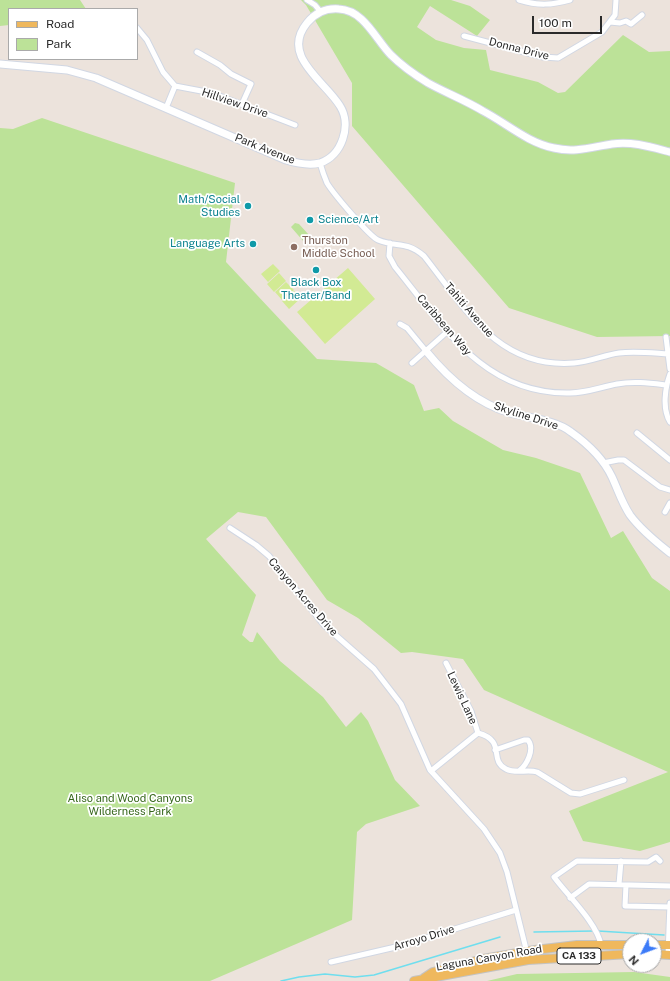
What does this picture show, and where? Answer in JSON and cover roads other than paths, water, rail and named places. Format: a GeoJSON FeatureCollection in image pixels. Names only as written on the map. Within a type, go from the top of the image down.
{"type":"FeatureCollection","features":[{"type":"Feature","properties":{"kind":"main road"},"geometry":{"type":"LineString","coordinates":[[320,163],[338,150],[345,128],[340,106],[307,68],[300,53],[299,46],[302,31],[312,18],[320,11],[340,9],[354,13],[362,19],[392,56],[412,73],[428,83],[482,110],[542,145],[574,151],[613,144],[632,144],[670,152]]}},
{"type":"Feature","properties":{"kind":"main road","name":"Park Avenue"},"geometry":{"type":"LineString","coordinates":[[0,64],[81,74],[96,78],[286,160],[301,164],[320,163]]}},
{"type":"Feature","properties":{"kind":"main road","name":"Skyline Drive"},"geometry":{"type":"LineString","coordinates":[[426,351],[450,378],[476,397],[508,412],[555,424],[570,431],[595,452],[603,463],[631,516],[650,536],[670,553]]}},
{"type":"Feature","properties":{"kind":"main road","name":"Laguna Canyon Road"},"geometry":{"type":"LineString","coordinates":[[414,981],[433,972],[483,959],[577,945],[622,945]]}},
{"type":"Feature","properties":{"kind":"main road","name":"Laguna Canyon Road"},"geometry":{"type":"LineString","coordinates":[[423,978],[436,978],[528,960],[622,954]]}},
{"type":"Feature","properties":{"kind":"street"},"geometry":{"type":"LineString","coordinates":[[307,0],[315,5],[320,11]]}},
{"type":"Feature","properties":{"kind":"street"},"geometry":{"type":"LineString","coordinates":[[519,0],[529,3],[550,5],[570,0]]}},
{"type":"Feature","properties":{"kind":"street","name":"Donna Drive"},"geometry":{"type":"LineString","coordinates":[[464,36],[543,57],[558,58],[602,32],[615,15],[616,0]]}},
{"type":"Feature","properties":{"kind":"street"},"geometry":{"type":"LineString","coordinates":[[610,22],[620,23],[626,21],[631,24],[642,15]]}},
{"type":"Feature","properties":{"kind":"street"},"geometry":{"type":"LineString","coordinates":[[138,29],[148,40],[163,72],[175,86],[166,108]]}},
{"type":"Feature","properties":{"kind":"street"},"geometry":{"type":"LineString","coordinates":[[197,52],[220,65],[231,74],[251,84],[242,104]]}},
{"type":"Feature","properties":{"kind":"street","name":"Hillview Drive"},"geometry":{"type":"LineString","coordinates":[[175,86],[212,93],[295,125]]}},
{"type":"Feature","properties":{"kind":"street","name":"Tahiti Avenue"},"geometry":{"type":"LineString","coordinates":[[320,163],[328,184],[368,232],[378,240],[408,245],[424,256],[481,327],[493,339],[516,353],[539,361],[563,364],[576,363],[619,353],[668,354]]}},
{"type":"Feature","properties":{"kind":"street","name":"Caribbean Way"},"geometry":{"type":"LineString","coordinates":[[390,243],[389,256],[395,267],[448,331],[478,363],[505,379],[528,388],[572,393],[628,382],[666,385]]}},
{"type":"Feature","properties":{"kind":"street","name":"Skyline Drive"},"geometry":{"type":"LineString","coordinates":[[400,324],[407,328],[426,351]]}},
{"type":"Feature","properties":{"kind":"street"},"geometry":{"type":"LineString","coordinates":[[412,363],[448,331]]}},
{"type":"Feature","properties":{"kind":"street"},"geometry":{"type":"LineString","coordinates":[[666,337],[670,369]]}},
{"type":"Feature","properties":{"kind":"street"},"geometry":{"type":"LineString","coordinates":[[670,374],[666,385],[666,416],[670,422]]}},
{"type":"Feature","properties":{"kind":"street"},"geometry":{"type":"LineString","coordinates":[[637,433],[670,460]]}},
{"type":"Feature","properties":{"kind":"street"},"geometry":{"type":"LineString","coordinates":[[603,463],[624,460],[660,487],[670,490]]}},
{"type":"Feature","properties":{"kind":"street"},"geometry":{"type":"LineString","coordinates":[[665,512],[670,503]]}},
{"type":"Feature","properties":{"kind":"street","name":"Canyon Acres Drive"},"geometry":{"type":"LineString","coordinates":[[230,528],[256,545],[268,556],[324,625],[378,673],[401,704],[431,771],[494,842],[507,872],[528,960]]}},
{"type":"Feature","properties":{"kind":"street","name":"Lewis Lane"},"geometry":{"type":"LineString","coordinates":[[446,663],[471,711],[478,733]]}},
{"type":"Feature","properties":{"kind":"street"},"geometry":{"type":"LineString","coordinates":[[431,771],[478,733],[492,739],[496,746],[495,750],[501,766],[507,770],[537,772],[566,790],[580,794],[624,780]]}},
{"type":"Feature","properties":{"kind":"street"},"geometry":{"type":"LineString","coordinates":[[495,750],[528,740],[531,746],[530,753],[522,768],[519,770]]}},
{"type":"Feature","properties":{"kind":"street"},"geometry":{"type":"LineString","coordinates":[[601,945],[595,928],[554,877],[577,861],[648,862],[656,857],[660,861]]}},
{"type":"Feature","properties":{"kind":"street"},"geometry":{"type":"LineString","coordinates":[[619,884],[621,861]]}},
{"type":"Feature","properties":{"kind":"street"},"geometry":{"type":"LineString","coordinates":[[570,898],[589,884],[670,886]]}},
{"type":"Feature","properties":{"kind":"street"},"geometry":{"type":"LineString","coordinates":[[626,885],[624,906],[670,907]]}},
{"type":"Feature","properties":{"kind":"street"},"geometry":{"type":"LineString","coordinates":[[669,955],[670,903]]}},
{"type":"Feature","properties":{"kind":"street","name":"Arroyo Drive"},"geometry":{"type":"LineString","coordinates":[[331,962],[400,946],[516,910]]}},
{"type":"Feature","properties":{"kind":"waterway"},"geometry":{"type":"LineString","coordinates":[[534,932],[594,931]]}},
{"type":"Feature","properties":{"kind":"waterway"},"geometry":{"type":"LineString","coordinates":[[598,931],[664,935]]}},
{"type":"Feature","properties":{"kind":"waterway"},"geometry":{"type":"LineString","coordinates":[[281,981],[325,974],[355,977],[374,975],[500,937]]}},
{"type":"Feature","properties":{"kind":"place","name":"Math/Social Studies"},"geometry":{"type":"Point","coordinates":[248,206]}},
{"type":"Feature","properties":{"kind":"place","name":"Science/Art"},"geometry":{"type":"Point","coordinates":[310,220]}},
{"type":"Feature","properties":{"kind":"place","name":"Language Arts"},"geometry":{"type":"Point","coordinates":[253,244]}},
{"type":"Feature","properties":{"kind":"place","name":"Thurston Middle School"},"geometry":{"type":"Point","coordinates":[294,247]}},
{"type":"Feature","properties":{"kind":"place","name":"Black Box Theater/Band"},"geometry":{"type":"Point","coordinates":[316,270]}},
{"type":"Feature","properties":{"kind":"park label","name":"Aliso and Wood Canyons Wilderness Park"},"geometry":{"type":"Point","coordinates":[130,805]}}]}
